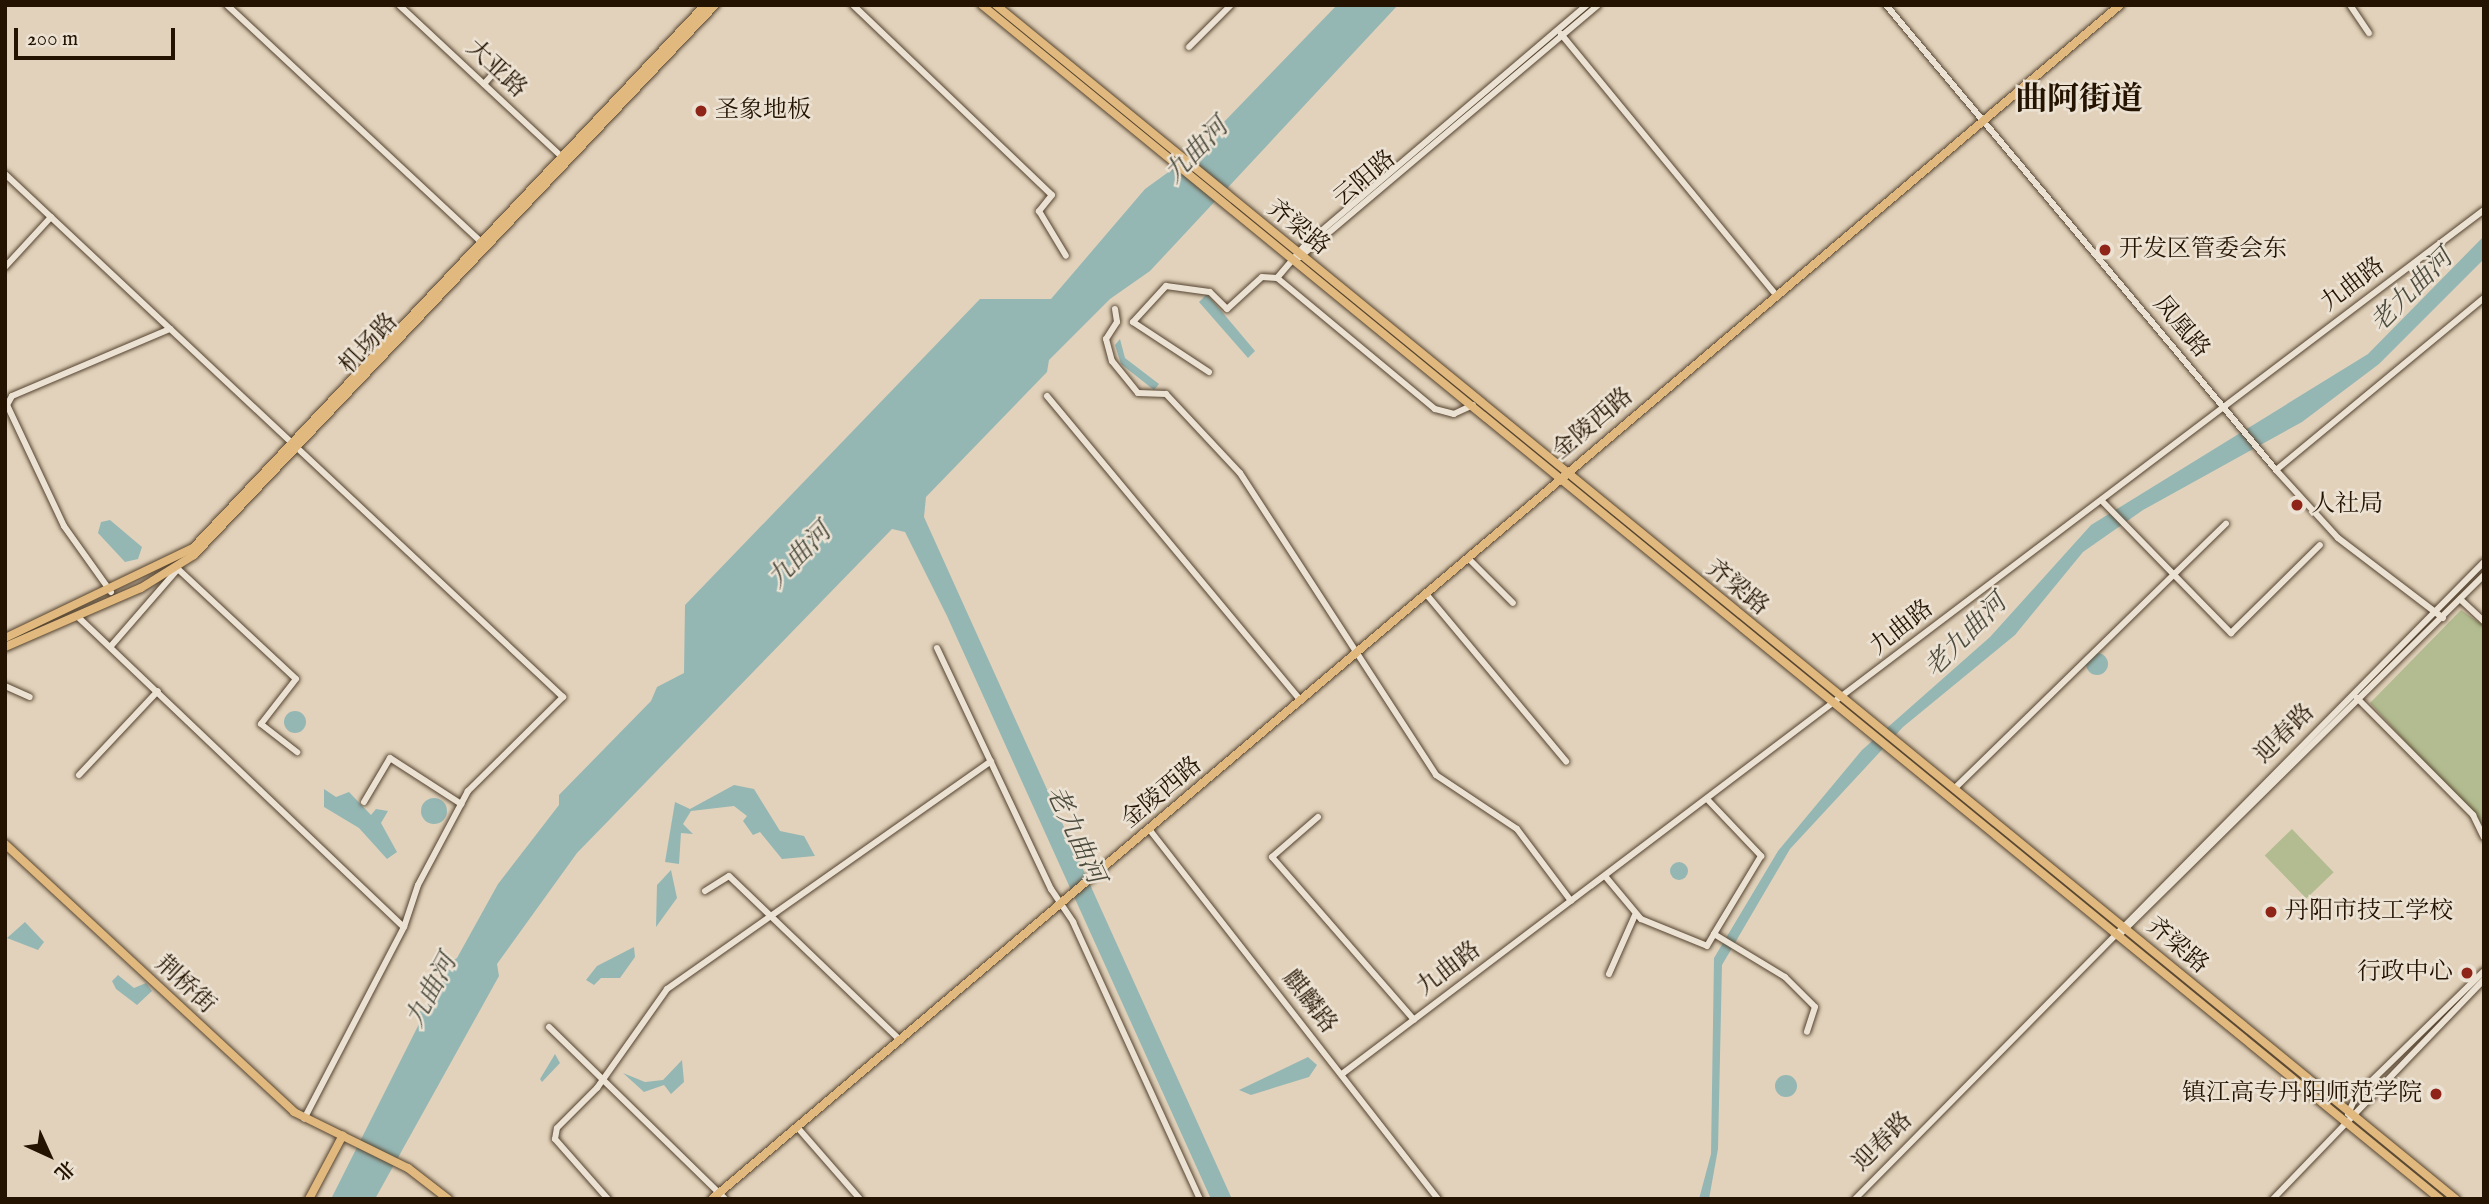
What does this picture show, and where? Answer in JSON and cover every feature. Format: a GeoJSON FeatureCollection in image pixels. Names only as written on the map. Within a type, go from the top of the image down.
{"type":"FeatureCollection","features":[{"type":"Feature","properties":{"kind":"main road","name":"机场路"},"geometry":{"type":"LineString","coordinates":[[5,647],[77,617],[178,569],[484,245],[705,5]]}},
{"type":"Feature","properties":{"kind":"main road","name":"机场路"},"geometry":{"type":"LineString","coordinates":[[564,159],[715,5]]}},
{"type":"Feature","properties":{"kind":"main road","name":"齐梁路"},"geometry":{"type":"LineString","coordinates":[[982,5],[1161,156],[1301,254],[1558,478],[1994,828],[2126,929],[2349,1116],[2440,1199]]}},
{"type":"Feature","properties":{"kind":"main road","name":"齐梁路"},"geometry":{"type":"LineString","coordinates":[[996,5],[1168,148],[1293,261],[1566,472],[1838,701]]}},
{"type":"Feature","properties":{"kind":"main road","name":"金陵西路"},"geometry":{"type":"LineString","coordinates":[[1061,904],[1469,559],[1558,478],[2120,5]]}},
{"type":"Feature","properties":{"kind":"main road","name":"机场路"},"geometry":{"type":"LineString","coordinates":[[5,638],[111,592],[193,548],[294,446]]}},
{"type":"Feature","properties":{"kind":"main road","name":"齐梁路"},"geometry":{"type":"LineString","coordinates":[[1891,744],[1954,789],[1994,828],[2118,936],[2456,1199]]}},
{"type":"Feature","properties":{"kind":"main road","name":"荆桥街"},"geometry":{"type":"LineString","coordinates":[[5,844],[304,1119],[346,1136],[408,1168],[447,1199]]}},
{"type":"Feature","properties":{"kind":"main road"},"geometry":{"type":"LineString","coordinates":[[719,1197],[1061,904]]}},
{"type":"Feature","properties":{"kind":"main road"},"geometry":{"type":"LineString","coordinates":[[309,1199],[346,1136]]}},
{"type":"Feature","properties":{"kind":"street"},"geometry":{"type":"LineString","coordinates":[[227,5],[484,245]]}},
{"type":"Feature","properties":{"kind":"street","name":"大亚路"},"geometry":{"type":"LineString","coordinates":[[399,5],[564,159]]}},
{"type":"Feature","properties":{"kind":"street"},"geometry":{"type":"LineString","coordinates":[[853,5],[1052,195],[1039,211],[1066,256]]}},
{"type":"Feature","properties":{"kind":"street"},"geometry":{"type":"LineString","coordinates":[[1189,47],[1231,5]]}},
{"type":"Feature","properties":{"kind":"street","name":"云阳路"},"geometry":{"type":"LineString","coordinates":[[1560,33],[1587,5]]}},
{"type":"Feature","properties":{"kind":"street","name":"云阳路"},"geometry":{"type":"LineString","coordinates":[[1277,278],[1301,254],[1560,33],[1598,5]]}},
{"type":"Feature","properties":{"kind":"street","name":"凤凰路"},"geometry":{"type":"LineString","coordinates":[[1886,5],[2276,470],[2338,538],[2443,618]]}},
{"type":"Feature","properties":{"kind":"street"},"geometry":{"type":"LineString","coordinates":[[2350,5],[2369,33]]}},
{"type":"Feature","properties":{"kind":"street"},"geometry":{"type":"LineString","coordinates":[[1560,33],[1776,295]]}},
{"type":"Feature","properties":{"kind":"street"},"geometry":{"type":"LineString","coordinates":[[484,84],[494,73]]}},
{"type":"Feature","properties":{"kind":"street"},"geometry":{"type":"LineString","coordinates":[[5,174],[563,697],[461,804],[418,885],[404,927],[304,1119]]}},
{"type":"Feature","properties":{"kind":"street","name":"九曲路"},"geometry":{"type":"LineString","coordinates":[[1342,1074],[2225,409],[2484,210]]}},
{"type":"Feature","properties":{"kind":"street"},"geometry":{"type":"LineString","coordinates":[[5,267],[51,217]]}},
{"type":"Feature","properties":{"kind":"street"},"geometry":{"type":"LineString","coordinates":[[1133,322],[1166,286],[1210,292],[1227,309],[1262,277],[1277,278],[1435,409],[1454,414],[1474,403]]}},
{"type":"Feature","properties":{"kind":"street"},"geometry":{"type":"LineString","coordinates":[[2276,470],[2484,298]]}},
{"type":"Feature","properties":{"kind":"street"},"geometry":{"type":"LineString","coordinates":[[1115,309],[1117,322],[1106,338],[1112,361],[1138,393],[1166,394],[1240,473],[1437,775],[1517,829],[1571,901]]}},
{"type":"Feature","properties":{"kind":"street"},"geometry":{"type":"LineString","coordinates":[[1117,322],[1133,322],[1209,372]]}},
{"type":"Feature","properties":{"kind":"street"},"geometry":{"type":"LineString","coordinates":[[111,592],[64,526],[7,405],[42,383],[170,330]]}},
{"type":"Feature","properties":{"kind":"street"},"geometry":{"type":"LineString","coordinates":[[1047,396],[1301,701]]}},
{"type":"Feature","properties":{"kind":"street"},"geometry":{"type":"LineString","coordinates":[[2102,501],[2231,633],[2320,545]]}},
{"type":"Feature","properties":{"kind":"street"},"geometry":{"type":"LineString","coordinates":[[1954,789],[2225,524]]}},
{"type":"Feature","properties":{"kind":"street"},"geometry":{"type":"LineString","coordinates":[[1469,559],[1513,603]]}},
{"type":"Feature","properties":{"kind":"street","name":"迎春路"},"geometry":{"type":"LineString","coordinates":[[1855,1199],[2126,929],[2484,562]]}},
{"type":"Feature","properties":{"kind":"street"},"geometry":{"type":"LineString","coordinates":[[111,646],[178,569],[296,679],[261,724],[298,751]]}},
{"type":"Feature","properties":{"kind":"street","name":"迎春路"},"geometry":{"type":"LineString","coordinates":[[2355,696],[2443,618],[2484,575]]}},
{"type":"Feature","properties":{"kind":"street"},"geometry":{"type":"LineString","coordinates":[[2453,593],[2484,621]]}},
{"type":"Feature","properties":{"kind":"street"},"geometry":{"type":"LineString","coordinates":[[1427,595],[1566,761]]}},
{"type":"Feature","properties":{"kind":"street"},"geometry":{"type":"LineString","coordinates":[[77,617],[111,646],[404,927]]}},
{"type":"Feature","properties":{"kind":"street"},"geometry":{"type":"LineString","coordinates":[[937,648],[1200,1199]]}},
{"type":"Feature","properties":{"kind":"street"},"geometry":{"type":"LineString","coordinates":[[5,686],[30,697]]}},
{"type":"Feature","properties":{"kind":"street"},"geometry":{"type":"LineString","coordinates":[[79,775],[158,691]]}},
{"type":"Feature","properties":{"kind":"street"},"geometry":{"type":"LineString","coordinates":[[2355,696],[2473,815],[2484,838]]}},
{"type":"Feature","properties":{"kind":"street"},"geometry":{"type":"LineString","coordinates":[[364,802],[390,758],[461,804]]}},
{"type":"Feature","properties":{"kind":"street"},"geometry":{"type":"LineString","coordinates":[[608,1199],[555,1139],[556,1128],[602,1078],[667,989],[768,914],[991,761]]}},
{"type":"Feature","properties":{"kind":"street"},"geometry":{"type":"LineString","coordinates":[[1605,876],[1635,915],[1696,944],[1707,946],[1761,856],[1707,799]]}},
{"type":"Feature","properties":{"kind":"street"},"geometry":{"type":"LineString","coordinates":[[1318,817],[1272,857],[1413,1020]]}},
{"type":"Feature","properties":{"kind":"street","name":"麒麟路"},"geometry":{"type":"LineString","coordinates":[[1149,829],[1437,1199]]}},
{"type":"Feature","properties":{"kind":"street"},"geometry":{"type":"LineString","coordinates":[[705,891],[729,876],[901,1041]]}},
{"type":"Feature","properties":{"kind":"street"},"geometry":{"type":"LineString","coordinates":[[1609,974],[1635,915]]}},
{"type":"Feature","properties":{"kind":"street"},"geometry":{"type":"LineString","coordinates":[[1716,935],[1785,977],[1815,1007],[1807,1032]]}},
{"type":"Feature","properties":{"kind":"street"},"geometry":{"type":"LineString","coordinates":[[2273,1199],[2484,971]]}},
{"type":"Feature","properties":{"kind":"street"},"geometry":{"type":"LineString","coordinates":[[2349,1116],[2484,980]]}},
{"type":"Feature","properties":{"kind":"street"},"geometry":{"type":"LineString","coordinates":[[549,1027],[719,1197]]}},
{"type":"Feature","properties":{"kind":"street"},"geometry":{"type":"LineString","coordinates":[[798,1128],[860,1199]]}},
{"type":"Feature","properties":{"kind":"green space"},"geometry":{"type":"Polygon","coordinates":[[[2461,610],[2484,626],[2484,827],[2370,703],[2461,610]]]}},
{"type":"Feature","properties":{"kind":"green space"},"geometry":{"type":"Polygon","coordinates":[[[2292,829],[2334,872],[2306,899],[2265,855],[2292,829]]]}},
{"type":"Feature","properties":{"kind":"water","name":"九曲河"},"geometry":{"type":"Polygon","coordinates":[[[1337,5],[1398,5],[1150,271],[1110,299],[1049,360],[1047,372],[926,497],[924,517],[1232,1199],[1211,1199],[947,616],[905,532],[892,529],[577,853],[497,964],[499,976],[375,1199],[331,1199],[422,1018],[418,1014],[440,987],[442,967],[457,958],[498,884],[559,805],[559,795],[651,701],[657,687],[684,673],[685,605],[980,299],[1051,299],[1145,189],[1192,155],[1337,5]]]}},
{"type":"Feature","properties":{"kind":"water"},"geometry":{"type":"Polygon","coordinates":[[[2484,236],[2484,259],[2379,364],[2302,422],[2143,510],[2083,552],[2015,635],[1903,727],[1790,849],[1722,965],[1718,1149],[1709,1199],[1699,1199],[1711,1154],[1714,958],[1778,851],[1862,750],[1990,637],[2091,525],[2368,354],[2484,236]]]}},
{"type":"Feature","properties":{"kind":"water"},"geometry":{"type":"Polygon","coordinates":[[[1207,294],[1255,351],[1248,358],[1199,302],[1207,294]]]}},
{"type":"Feature","properties":{"kind":"water"},"geometry":{"type":"Polygon","coordinates":[[[1120,339],[1125,358],[1159,384],[1154,390],[1121,364],[1115,345],[1120,339]]]}},
{"type":"Feature","properties":{"kind":"water"},"geometry":{"type":"Polygon","coordinates":[[[110,520],[142,547],[138,559],[125,562],[98,533],[101,522],[110,520]]]}},
{"type":"Feature","properties":{"kind":"water"},"geometry":{"type":"Polygon","coordinates":[[[2097,653],[2105,656],[2108,664],[2105,672],[2097,675],[2089,672],[2086,664],[2089,656],[2097,653]]]}},
{"type":"Feature","properties":{"kind":"water"},"geometry":{"type":"Polygon","coordinates":[[[295,711],[305,718],[306,722],[299,732],[295,733],[285,726],[284,722],[291,712],[295,711]]]}},
{"type":"Feature","properties":{"kind":"water"},"geometry":{"type":"Polygon","coordinates":[[[734,785],[754,789],[780,831],[804,836],[815,856],[782,859],[760,832],[753,835],[743,821],[747,816],[734,806],[691,811],[683,824],[693,834],[681,833],[679,864],[665,862],[675,802],[690,809],[734,785]]]}},
{"type":"Feature","properties":{"kind":"water"},"geometry":{"type":"Polygon","coordinates":[[[324,789],[336,797],[349,792],[371,815],[376,809],[388,811],[381,823],[397,852],[387,859],[359,828],[324,807],[324,789]]]}},
{"type":"Feature","properties":{"kind":"water"},"geometry":{"type":"Polygon","coordinates":[[[434,798],[443,802],[447,811],[443,820],[434,824],[425,820],[421,811],[425,802],[434,798]]]}},
{"type":"Feature","properties":{"kind":"water"},"geometry":{"type":"Polygon","coordinates":[[[1679,862],[1685,865],[1688,871],[1685,877],[1679,880],[1673,877],[1670,871],[1673,865],[1679,862]]]}},
{"type":"Feature","properties":{"kind":"water"},"geometry":{"type":"Polygon","coordinates":[[[671,870],[677,898],[656,927],[657,885],[671,870]]]}},
{"type":"Feature","properties":{"kind":"water"},"geometry":{"type":"Polygon","coordinates":[[[25,922],[44,942],[38,950],[7,938],[25,922]]]}},
{"type":"Feature","properties":{"kind":"water"},"geometry":{"type":"Polygon","coordinates":[[[634,947],[635,957],[620,978],[601,978],[594,985],[586,980],[597,966],[634,947]]]}},
{"type":"Feature","properties":{"kind":"water"},"geometry":{"type":"Polygon","coordinates":[[[118,975],[134,988],[146,983],[152,991],[137,1005],[116,989],[112,981],[118,975]]]}},
{"type":"Feature","properties":{"kind":"water"},"geometry":{"type":"Polygon","coordinates":[[[555,1054],[560,1063],[542,1082],[540,1079],[555,1054]]]}},
{"type":"Feature","properties":{"kind":"water"},"geometry":{"type":"Polygon","coordinates":[[[1308,1057],[1317,1065],[1309,1077],[1251,1095],[1239,1090],[1308,1057]]]}},
{"type":"Feature","properties":{"kind":"water"},"geometry":{"type":"Polygon","coordinates":[[[682,1060],[684,1082],[671,1094],[664,1085],[644,1092],[623,1073],[645,1082],[663,1080],[682,1060]]]}},
{"type":"Feature","properties":{"kind":"water"},"geometry":{"type":"Polygon","coordinates":[[[1786,1075],[1796,1082],[1797,1086],[1790,1096],[1786,1097],[1776,1090],[1775,1086],[1782,1076],[1786,1075]]]}},
{"type":"Feature","properties":{"kind":"place","name":"圣象地板"},"geometry":{"type":"Point","coordinates":[701,111]}},
{"type":"Feature","properties":{"kind":"place","name":"开发区管委会东"},"geometry":{"type":"Point","coordinates":[2105,250]}},
{"type":"Feature","properties":{"kind":"place","name":"人社局"},"geometry":{"type":"Point","coordinates":[2297,505]}},
{"type":"Feature","properties":{"kind":"place","name":"丹阳市技工学校"},"geometry":{"type":"Point","coordinates":[2271,912]}},
{"type":"Feature","properties":{"kind":"place","name":"行政中心"},"geometry":{"type":"Point","coordinates":[2467,973]}},
{"type":"Feature","properties":{"kind":"place","name":"镇江高专丹阳师范学院"},"geometry":{"type":"Point","coordinates":[2436,1094]}},
{"type":"Feature","properties":{"kind":"district","name":"曲阿街道"},"geometry":{"type":"Point","coordinates":[2079,101]}},
{"type":"Feature","properties":{"kind":"water label","name":"老九曲河"},"geometry":{"type":"Point","coordinates":[2412,291]}},
{"type":"Feature","properties":{"kind":"water label","name":"老九曲河"},"geometry":{"type":"Point","coordinates":[1966,636]}},
{"type":"Feature","properties":{"kind":"water label","name":"老九曲河"},"geometry":{"type":"Point","coordinates":[1075,835]}}]}
